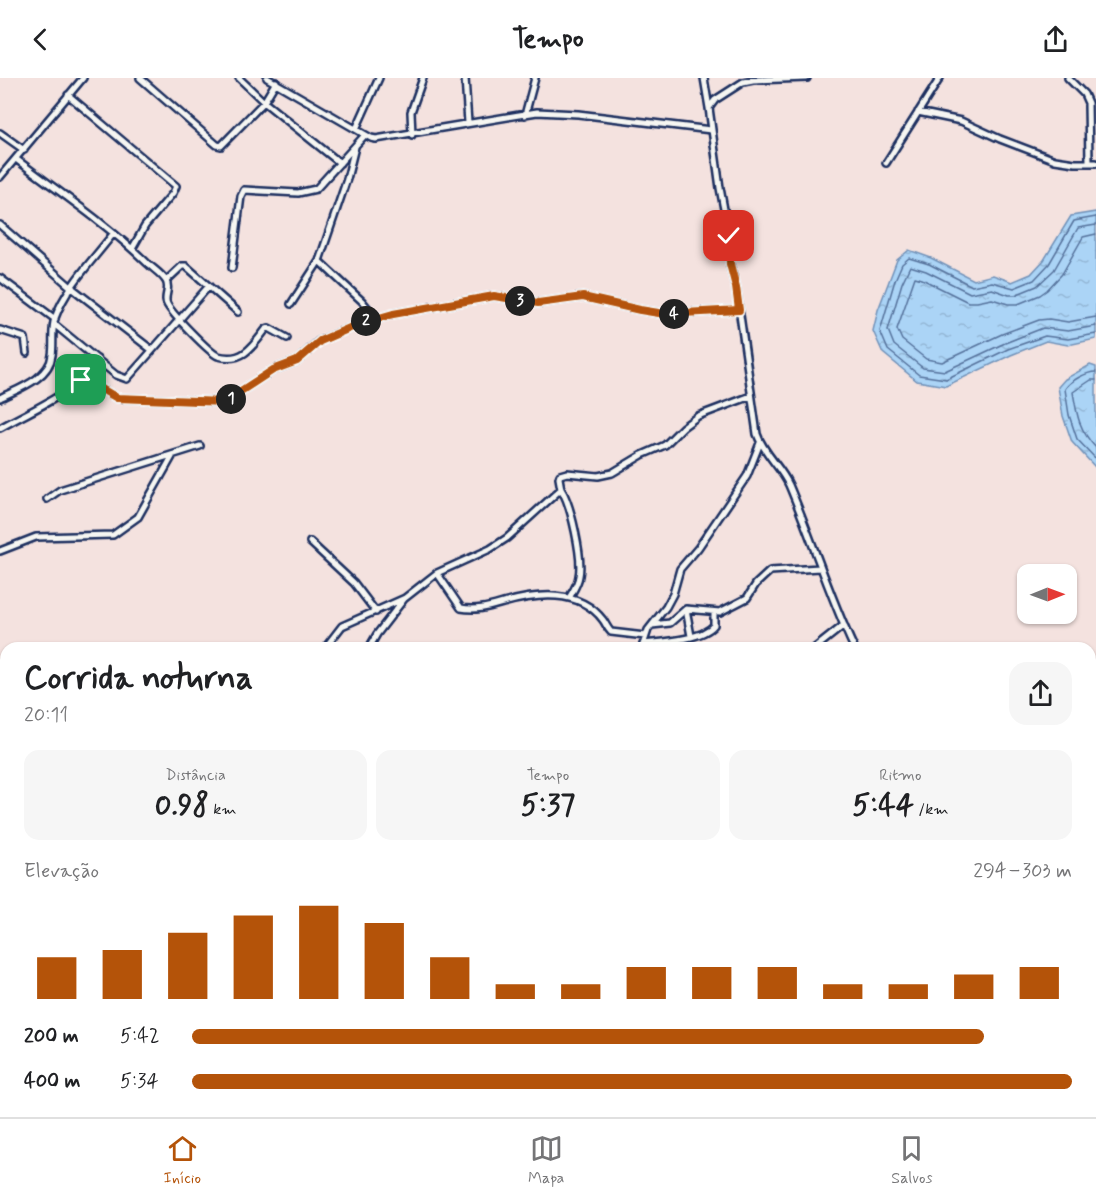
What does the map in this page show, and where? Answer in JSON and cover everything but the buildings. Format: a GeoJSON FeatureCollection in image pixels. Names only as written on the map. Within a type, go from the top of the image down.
{"type":"FeatureCollection","features":[{"type":"Feature","properties":{"kind":"street"},"geometry":{"type":"LineString","coordinates":[[1,173],[24,150],[83,78]]}},
{"type":"Feature","properties":{"kind":"street"},"geometry":{"type":"LineString","coordinates":[[140,78],[219,146],[248,120],[264,102],[276,82]]}},
{"type":"Feature","properties":{"kind":"street"},"geometry":{"type":"LineString","coordinates":[[239,78],[264,102],[340,163]]}},
{"type":"Feature","properties":{"kind":"street"},"geometry":{"type":"LineString","coordinates":[[267,78],[365,135],[376,139],[412,135],[525,114],[557,112],[711,130]]}},
{"type":"Feature","properties":{"kind":"street"},"geometry":{"type":"LineString","coordinates":[[356,129],[379,78]]}},
{"type":"Feature","properties":{"kind":"street"},"geometry":{"type":"LineString","coordinates":[[412,135],[411,112],[423,78]]}},
{"type":"Feature","properties":{"kind":"street"},"geometry":{"type":"LineString","coordinates":[[465,78],[468,123]]}},
{"type":"Feature","properties":{"kind":"street"},"geometry":{"type":"LineString","coordinates":[[525,114],[536,78]]}},
{"type":"Feature","properties":{"kind":"street"},"geometry":{"type":"LineString","coordinates":[[704,78],[729,236],[730,264],[736,287],[760,443],[788,483],[851,642]]}},
{"type":"Feature","properties":{"kind":"street"},"geometry":{"type":"LineString","coordinates":[[710,108],[715,100],[743,82],[807,78]]}},
{"type":"Feature","properties":{"kind":"street"},"geometry":{"type":"LineString","coordinates":[[886,163],[940,78]]}},
{"type":"Feature","properties":{"kind":"street"},"geometry":{"type":"LineString","coordinates":[[1068,78],[1084,94],[1088,104],[1089,162]]}},
{"type":"Feature","properties":{"kind":"street"},"geometry":{"type":"LineString","coordinates":[[68,95],[176,186],[145,226],[132,249]]}},
{"type":"Feature","properties":{"kind":"street"},"geometry":{"type":"LineString","coordinates":[[1088,104],[1096,101]]}},
{"type":"Feature","properties":{"kind":"street"},"geometry":{"type":"LineString","coordinates":[[918,112],[961,121],[1000,139],[1064,163],[1096,163]]}},
{"type":"Feature","properties":{"kind":"street"},"geometry":{"type":"LineString","coordinates":[[0,133],[24,150]]}},
{"type":"Feature","properties":{"kind":"street"},"geometry":{"type":"LineString","coordinates":[[232,268],[241,196],[244,190],[298,193],[316,189],[365,135]]}},
{"type":"Feature","properties":{"kind":"street"},"geometry":{"type":"LineString","coordinates":[[291,304],[319,261],[356,145]]}},
{"type":"Feature","properties":{"kind":"street"},"geometry":{"type":"LineString","coordinates":[[16,159],[132,249],[166,281],[168,291],[165,300],[167,304],[215,354],[242,356],[269,328],[287,338]]}},
{"type":"Feature","properties":{"kind":"street"},"geometry":{"type":"LineString","coordinates":[[0,225],[72,288],[152,350]]}},
{"type":"Feature","properties":{"kind":"street"},"geometry":{"type":"LineString","coordinates":[[0,398],[31,382],[46,370],[52,358],[55,322],[72,288],[113,234]]}},
{"type":"Feature","properties":{"kind":"street"},"geometry":{"type":"LineString","coordinates":[[319,261],[362,301],[375,317]]}},
{"type":"Feature","properties":{"kind":"street"},"geometry":{"type":"LineString","coordinates":[[166,281],[184,265],[238,312]]}},
{"type":"Feature","properties":{"kind":"street"},"geometry":{"type":"LineString","coordinates":[[0,278],[116,375],[127,379],[209,286]]}},
{"type":"Feature","properties":{"kind":"street"},"geometry":{"type":"LineString","coordinates":[[83,378],[117,398],[224,402],[273,370],[297,361],[320,341],[375,317],[494,296],[538,303],[583,297],[665,314],[739,310]]}},
{"type":"Feature","properties":{"kind":"street"},"geometry":{"type":"LineString","coordinates":[[0,330],[25,338],[27,353]]}},
{"type":"Feature","properties":{"kind":"street"},"geometry":{"type":"LineString","coordinates":[[0,428],[45,405],[70,389],[83,378],[97,359]]}},
{"type":"Feature","properties":{"kind":"street"},"geometry":{"type":"LineString","coordinates":[[569,598],[576,586],[580,569],[571,512],[561,489],[560,475],[598,476],[612,473],[642,455],[665,445],[698,416],[751,396]]}},
{"type":"Feature","properties":{"kind":"street"},"geometry":{"type":"LineString","coordinates":[[643,642],[652,625],[670,601],[680,569],[698,548],[747,476],[760,443]]}},
{"type":"Feature","properties":{"kind":"street"},"geometry":{"type":"LineString","coordinates":[[47,499],[60,490],[200,447]]}},
{"type":"Feature","properties":{"kind":"street"},"geometry":{"type":"LineString","coordinates":[[0,551],[30,538],[113,535],[138,517],[173,455]]}},
{"type":"Feature","properties":{"kind":"street"},"geometry":{"type":"LineString","coordinates":[[330,642],[342,626],[405,598],[437,573],[490,549],[507,538],[561,489]]}},
{"type":"Feature","properties":{"kind":"street"},"geometry":{"type":"LineString","coordinates":[[310,542],[354,583],[376,612]]}},
{"type":"Feature","properties":{"kind":"street"},"geometry":{"type":"LineString","coordinates":[[652,625],[670,623],[686,609],[714,612],[724,610],[747,598],[756,584],[770,572],[820,568]]}},
{"type":"Feature","properties":{"kind":"street"},"geometry":{"type":"LineString","coordinates":[[437,573],[458,606],[468,609],[486,608],[543,595],[569,598],[598,614],[610,632],[645,636]]}},
{"type":"Feature","properties":{"kind":"street"},"geometry":{"type":"LineString","coordinates":[[372,642],[405,598]]}},
{"type":"Feature","properties":{"kind":"street"},"geometry":{"type":"LineString","coordinates":[[686,609],[691,636]]}},
{"type":"Feature","properties":{"kind":"street"},"geometry":{"type":"LineString","coordinates":[[663,642],[691,636],[712,628],[714,612]]}},
{"type":"Feature","properties":{"kind":"street"},"geometry":{"type":"LineString","coordinates":[[823,642],[844,625]]}},
{"type":"Feature","properties":{"kind":"water"},"geometry":{"type":"Polygon","coordinates":[[[1096,212],[1096,339],[1068,345],[1046,341],[946,386],[917,381],[883,353],[873,331],[878,310],[897,260],[909,250],[931,258],[974,280],[993,275],[1012,282],[1031,274],[1044,260],[1071,216],[1096,212]]]}},
{"type":"Feature","properties":{"kind":"water"},"geometry":{"type":"Polygon","coordinates":[[[1090,365],[1096,367],[1096,468],[1072,442],[1063,416],[1058,387],[1065,379],[1090,365]]]}},
{"type":"Feature","properties":{"kind":"route"},"geometry":{"type":"LineString","coordinates":[[81,380],[83,378],[117,398],[213,404],[224,402],[273,370],[297,361],[320,341],[375,317],[494,296],[538,303],[551,303],[561,298],[595,298],[665,314],[739,310],[729,259],[729,236]]}}]}
